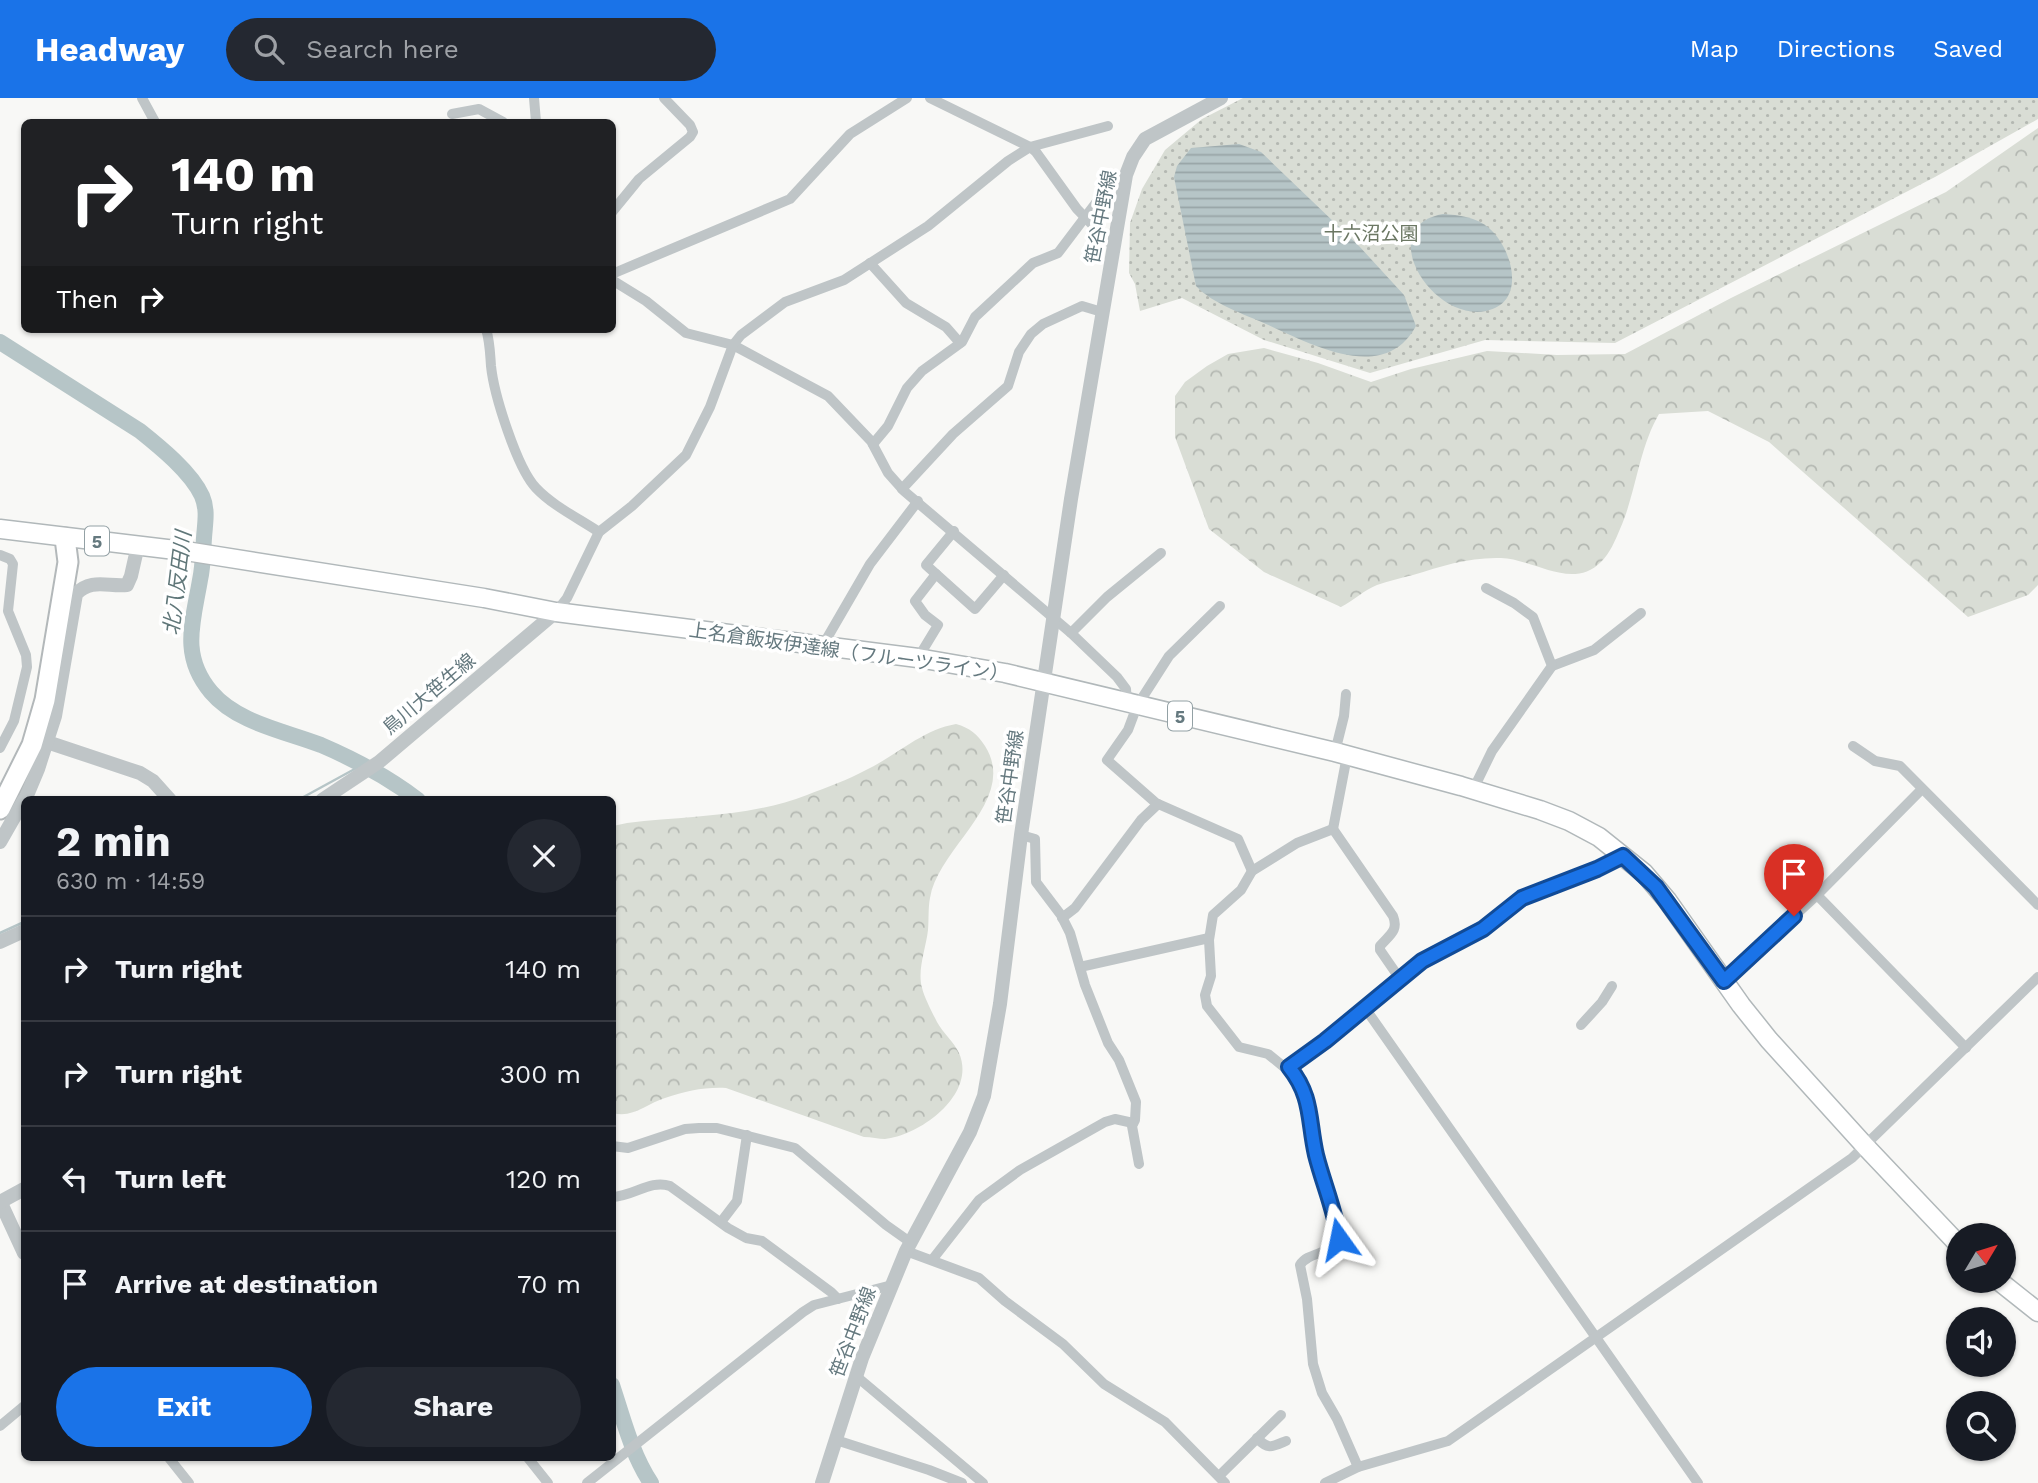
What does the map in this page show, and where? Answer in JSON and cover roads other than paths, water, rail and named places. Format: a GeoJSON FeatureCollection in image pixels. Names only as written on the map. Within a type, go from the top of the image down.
{"type":"FeatureCollection","features":[{"type":"Feature","properties":{"kind":"highway"},"geometry":{"type":"LineString","coordinates":[[0,787],[18,752],[31,710],[38,679],[54,563],[65,538]]}},
{"type":"Feature","properties":{"kind":"highway"},"geometry":{"type":"LineString","coordinates":[[0,809],[32,745],[45,700],[68,562],[65,538]]}},
{"type":"Feature","properties":{"kind":"main road","name":"上名倉飯坂伊達線（フルーツライン）"},"geometry":{"type":"LineString","coordinates":[[0,529],[203,554],[484,598],[556,612],[918,658],[1044,681],[1341,754],[1540,810],[1599,837],[1656,887],[1769,1040],[1946,1231]]}},
{"type":"Feature","properties":{"kind":"main road"},"geometry":{"type":"LineString","coordinates":[[2014,1293],[2038,1312]]}},
{"type":"Feature","properties":{"kind":"street"},"geometry":{"type":"LineString","coordinates":[[142,98],[153,119]]}},
{"type":"Feature","properties":{"kind":"street"},"geometry":{"type":"LineString","coordinates":[[534,98],[536,119]]}},
{"type":"Feature","properties":{"kind":"street"},"geometry":{"type":"LineString","coordinates":[[616,207],[639,179],[690,138],[693,132],[690,125],[664,98]]}},
{"type":"Feature","properties":{"kind":"street"},"geometry":{"type":"LineString","coordinates":[[616,272],[790,199],[850,134],[907,98]]}},
{"type":"Feature","properties":{"kind":"street"},"geometry":{"type":"LineString","coordinates":[[930,98],[1030,147],[1083,217],[1115,248]]}},
{"type":"Feature","properties":{"kind":"street","name":"笹谷中野線"},"geometry":{"type":"LineString","coordinates":[[822,1483],[856,1376],[908,1246],[970,1132],[984,1096],[1000,1004],[1044,681],[1126,177],[1133,157],[1145,139],[1221,98]]}},
{"type":"Feature","properties":{"kind":"street"},"geometry":{"type":"LineString","coordinates":[[452,114],[479,109],[497,119]]}},
{"type":"Feature","properties":{"kind":"street"},"geometry":{"type":"LineString","coordinates":[[556,612],[567,598],[598,532],[632,506],[686,455],[710,407],[733,345],[741,335],[785,302],[844,279],[928,226],[1030,147],[1108,126]]}},
{"type":"Feature","properties":{"kind":"street"},"geometry":{"type":"LineString","coordinates":[[873,444],[888,426],[907,388],[936,359],[960,343],[975,317],[1033,263],[1058,253],[1111,183],[1126,177]]}},
{"type":"Feature","properties":{"kind":"street"},"geometry":{"type":"LineString","coordinates":[[870,263],[906,303],[946,327],[960,343]]}},
{"type":"Feature","properties":{"kind":"street"},"geometry":{"type":"LineString","coordinates":[[616,282],[646,301],[686,333],[733,345],[828,396],[873,444],[888,473],[902,489],[1072,633],[1117,677],[1132,704]]}},
{"type":"Feature","properties":{"kind":"street"},"geometry":{"type":"LineString","coordinates":[[902,489],[953,434],[1008,386],[1020,352],[1031,334],[1043,324],[1082,306],[1102,312]]}},
{"type":"Feature","properties":{"kind":"street"},"geometry":{"type":"LineString","coordinates":[[487,333],[497,394],[509,434],[529,480],[552,501],[598,532]]}},
{"type":"Feature","properties":{"kind":"street"},"geometry":{"type":"LineString","coordinates":[[823,645],[870,564],[918,501]]}},
{"type":"Feature","properties":{"kind":"street"},"geometry":{"type":"LineString","coordinates":[[954,531],[926,565],[936,575],[975,609],[1004,575]]}},
{"type":"Feature","properties":{"kind":"street"},"geometry":{"type":"LineString","coordinates":[[27,796],[47,742],[60,688],[76,594],[84,586],[93,584],[127,584],[138,545]]}},
{"type":"Feature","properties":{"kind":"street"},"geometry":{"type":"LineString","coordinates":[[1072,633],[1107,597],[1161,553]]}},
{"type":"Feature","properties":{"kind":"street"},"geometry":{"type":"LineString","coordinates":[[0,555],[10,559],[13,564],[8,611],[27,660],[14,721],[0,748]]}},
{"type":"Feature","properties":{"kind":"street"},"geometry":{"type":"LineString","coordinates":[[918,658],[938,625],[925,615],[915,601],[936,575]]}},
{"type":"Feature","properties":{"kind":"street"},"geometry":{"type":"LineString","coordinates":[[1486,588],[1533,617],[1552,666]]}},
{"type":"Feature","properties":{"kind":"street"},"geometry":{"type":"LineString","coordinates":[[1220,606],[1169,656],[1132,704],[1128,730],[1107,760],[1157,804],[1238,839],[1252,871]]}},
{"type":"Feature","properties":{"kind":"street","name":"鳥川大笹生線"},"geometry":{"type":"LineString","coordinates":[[328,796],[379,762],[556,612]]}},
{"type":"Feature","properties":{"kind":"street"},"geometry":{"type":"LineString","coordinates":[[1473,790],[1492,751],[1552,666],[1594,650],[1641,613]]}},
{"type":"Feature","properties":{"kind":"street"},"geometry":{"type":"LineString","coordinates":[[1346,694],[1333,829],[1393,916],[1395,930],[1380,946],[1380,953],[1400,979]]}},
{"type":"Feature","properties":{"kind":"street"},"geometry":{"type":"LineString","coordinates":[[47,742],[139,773],[153,781],[166,796]]}},
{"type":"Feature","properties":{"kind":"street"},"geometry":{"type":"LineString","coordinates":[[1853,746],[1875,761],[1900,766],[2038,905]]}},
{"type":"Feature","properties":{"kind":"street"},"geometry":{"type":"LineString","coordinates":[[1724,981],[1817,895],[1922,789]]}},
{"type":"Feature","properties":{"kind":"street"},"geometry":{"type":"LineString","coordinates":[[1062,918],[1075,908],[1120,847],[1157,804]]}},
{"type":"Feature","properties":{"kind":"street"},"geometry":{"type":"LineString","coordinates":[[0,842],[21,807]]}},
{"type":"Feature","properties":{"kind":"street"},"geometry":{"type":"LineString","coordinates":[[1333,829],[1297,843],[1252,871],[1241,890],[1223,908],[1215,912],[1209,938],[1211,976],[1205,995],[1207,1006],[1239,1047],[1269,1054],[1284,1067],[1289,1067],[1433,955],[1483,929],[1522,898],[1623,856]]}},
{"type":"Feature","properties":{"kind":"street"},"geometry":{"type":"LineString","coordinates":[[1021,835],[1035,839],[1036,882],[1070,933],[1103,1030],[1136,1102],[1133,1123],[1139,1164]]}},
{"type":"Feature","properties":{"kind":"street"},"geometry":{"type":"LineString","coordinates":[[1817,895],[1966,1048]]}},
{"type":"Feature","properties":{"kind":"street"},"geometry":{"type":"LineString","coordinates":[[0,943],[21,932]]}},
{"type":"Feature","properties":{"kind":"street"},"geometry":{"type":"LineString","coordinates":[[1080,967],[1209,938]]}},
{"type":"Feature","properties":{"kind":"street"},"geometry":{"type":"LineString","coordinates":[[1325,1483],[1358,1467],[1448,1441],[1866,1147],[2038,977]]}},
{"type":"Feature","properties":{"kind":"street"},"geometry":{"type":"LineString","coordinates":[[1581,1025],[1602,1002],[1612,986]]}},
{"type":"Feature","properties":{"kind":"street"},"geometry":{"type":"LineString","coordinates":[[1365,1008],[1698,1483]]}},
{"type":"Feature","properties":{"kind":"street"},"geometry":{"type":"LineString","coordinates":[[1289,1067],[1307,1098],[1316,1154],[1333,1207],[1339,1239],[1333,1248],[1305,1258],[1300,1265],[1307,1299],[1310,1351],[1322,1393],[1337,1419],[1358,1467]]}},
{"type":"Feature","properties":{"kind":"street"},"geometry":{"type":"LineString","coordinates":[[932,1260],[979,1200],[1020,1170],[1105,1122],[1115,1119],[1133,1123]]}},
{"type":"Feature","properties":{"kind":"street"},"geometry":{"type":"LineString","coordinates":[[616,1146],[628,1148],[685,1129],[717,1128],[795,1148],[908,1246],[932,1260],[979,1278],[1063,1344],[1104,1384],[1165,1422],[1222,1480],[1281,1415]]}},
{"type":"Feature","properties":{"kind":"street"},"geometry":{"type":"LineString","coordinates":[[721,1223],[737,1201],[747,1135]]}},
{"type":"Feature","properties":{"kind":"street"},"geometry":{"type":"LineString","coordinates":[[616,1196],[662,1183],[679,1191],[746,1238],[762,1241],[838,1299]]}},
{"type":"Feature","properties":{"kind":"street"},"geometry":{"type":"LineString","coordinates":[[21,1190],[0,1201],[21,1246]]}},
{"type":"Feature","properties":{"kind":"street"},"geometry":{"type":"LineString","coordinates":[[616,1460],[814,1305],[892,1285]]}},
{"type":"Feature","properties":{"kind":"street"},"geometry":{"type":"LineString","coordinates":[[856,1376],[983,1483]]}},
{"type":"Feature","properties":{"kind":"street"},"geometry":{"type":"LineString","coordinates":[[0,1426],[21,1408]]}},
{"type":"Feature","properties":{"kind":"street"},"geometry":{"type":"LineString","coordinates":[[1258,1438],[1265,1447],[1270,1448],[1286,1441]]}},
{"type":"Feature","properties":{"kind":"street"},"geometry":{"type":"LineString","coordinates":[[836,1440],[962,1483]]}},
{"type":"Feature","properties":{"kind":"street"},"geometry":{"type":"LineString","coordinates":[[171,1461],[189,1483]]}},
{"type":"Feature","properties":{"kind":"street"},"geometry":{"type":"LineString","coordinates":[[530,1461],[548,1483]]}},
{"type":"Feature","properties":{"kind":"street"},"geometry":{"type":"LineString","coordinates":[[587,1483],[615,1461]]}},
{"type":"Feature","properties":{"kind":"waterway","name":"北八反田川"},"geometry":{"type":"LineString","coordinates":[[0,342],[140,431],[174,460],[197,487],[204,501],[206,517],[202,570],[191,638],[195,665],[211,692],[222,703],[248,719],[347,757],[412,796]]}},
{"type":"Feature","properties":{"kind":"waterway"},"geometry":{"type":"LineString","coordinates":[[305,796],[362,765]]}},
{"type":"Feature","properties":{"kind":"waterway"},"geometry":{"type":"LineString","coordinates":[[0,933],[21,923]]}},
{"type":"Feature","properties":{"kind":"waterway","name":"北八反田川"},"geometry":{"type":"LineString","coordinates":[[616,1398],[633,1448],[651,1483]]}},
{"type":"Feature","properties":{"kind":"park label","name":"十六沼公園"},"geometry":{"type":"Point","coordinates":[1371,233]}}]}
